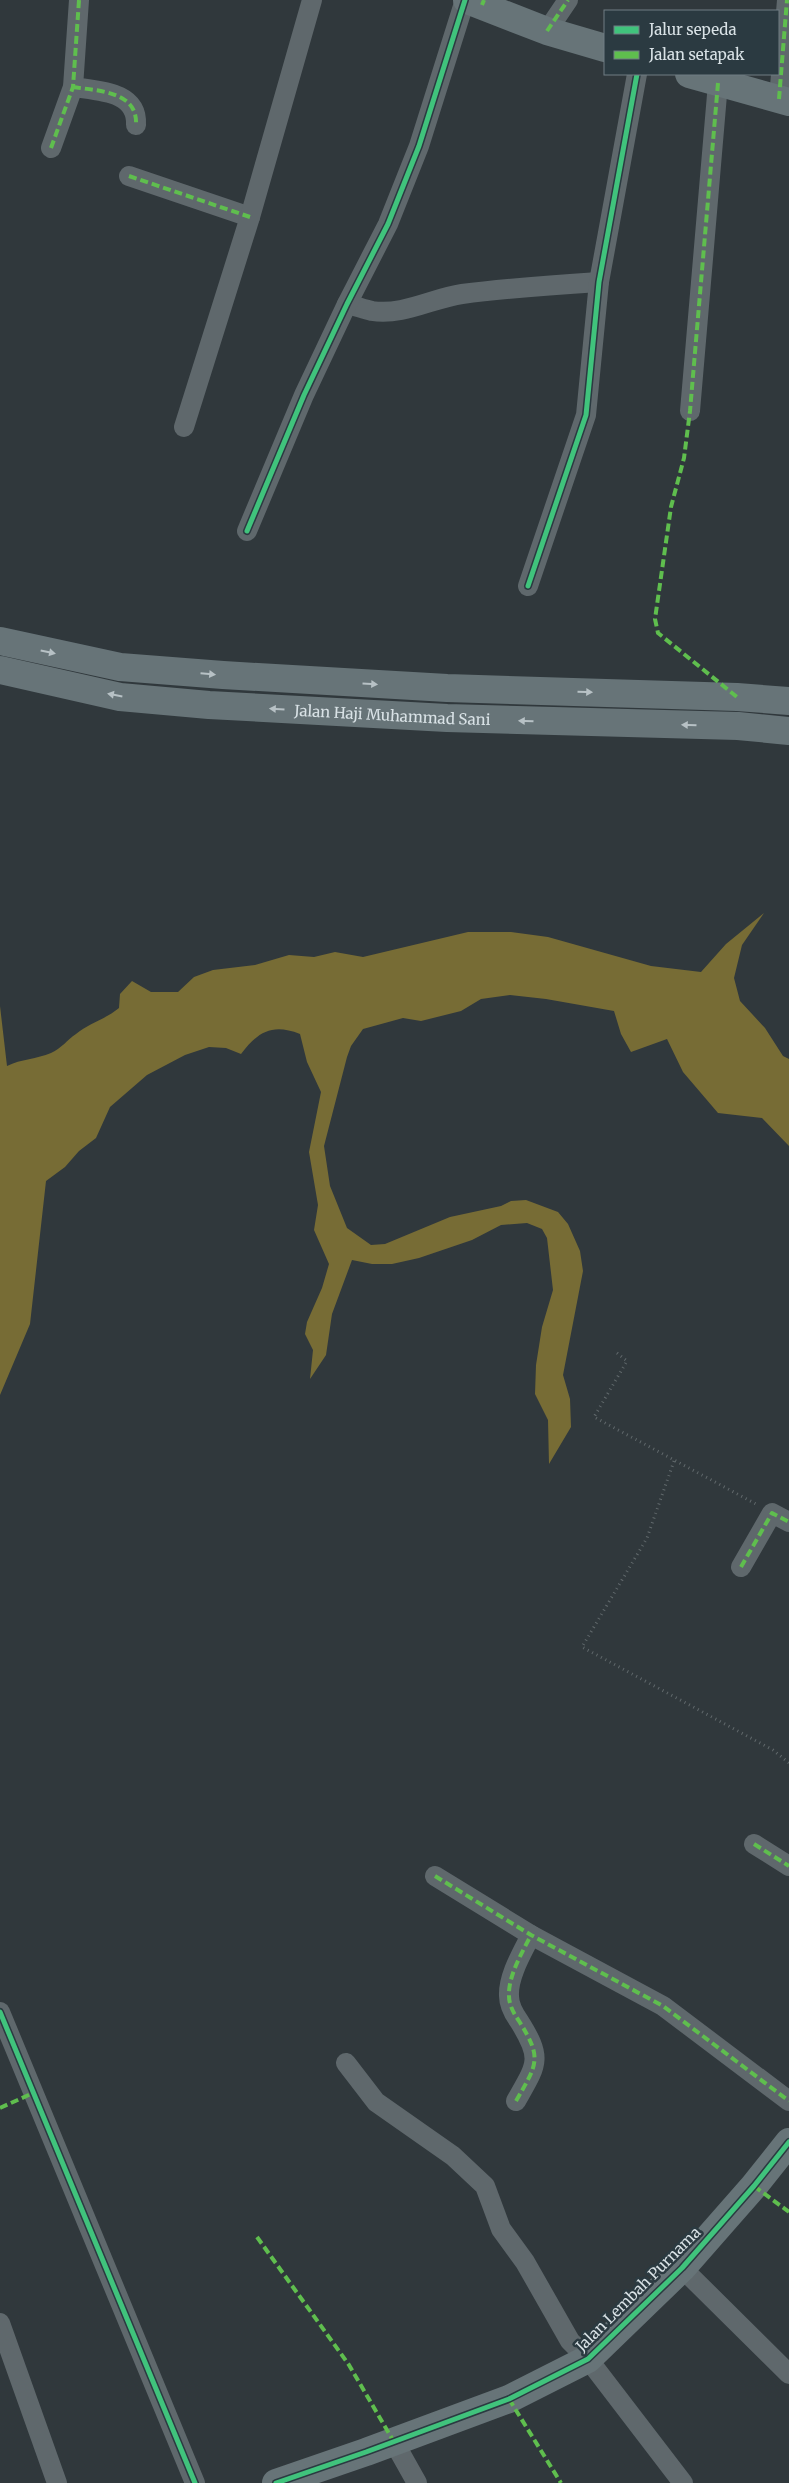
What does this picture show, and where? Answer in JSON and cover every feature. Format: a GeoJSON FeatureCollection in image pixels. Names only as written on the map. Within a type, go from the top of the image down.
{"type":"FeatureCollection","features":[{"type":"Feature","properties":{"kind":"main road"},"geometry":{"type":"LineString","coordinates":[[475,1],[547,31],[604,48]]}},
{"type":"Feature","properties":{"kind":"main road"},"geometry":{"type":"LineString","coordinates":[[692,75],[784,100]]}},
{"type":"Feature","properties":{"kind":"main road","name":"Jalan Haji Muhammad Sani"},"geometry":{"type":"LineString","coordinates":[[0,641],[120,667],[223,675],[447,688],[737,697],[789,701]]}},
{"type":"Feature","properties":{"kind":"main road","name":"Jalan Haji Muhammad Sani"},"geometry":{"type":"LineString","coordinates":[[0,670],[120,697],[209,705],[447,718],[738,726],[789,731]]}},
{"type":"Feature","properties":{"kind":"main road"},"geometry":{"type":"LineString","coordinates":[[737,697],[738,726]]}},
{"type":"Feature","properties":{"kind":"main road","name":"Jalan Lembah Purnama"},"geometry":{"type":"LineString","coordinates":[[276,2483],[510,2399],[588,2359],[682,2268],[754,2186],[789,2142]]}},
{"type":"Feature","properties":{"kind":"street"},"geometry":{"type":"LineString","coordinates":[[51,148],[74,87],[80,0]]}},
{"type":"Feature","properties":{"kind":"street"},"geometry":{"type":"LineString","coordinates":[[184,427],[250,217],[312,0]]}},
{"type":"Feature","properties":{"kind":"street"},"geometry":{"type":"LineString","coordinates":[[547,31],[568,0]]}},
{"type":"Feature","properties":{"kind":"street"},"geometry":{"type":"LineString","coordinates":[[784,100],[787,0]]}},
{"type":"Feature","properties":{"kind":"street"},"geometry":{"type":"LineString","coordinates":[[247,531],[304,395],[346,304],[388,224],[475,1]]}},
{"type":"Feature","properties":{"kind":"street"},"geometry":{"type":"LineString","coordinates":[[528,586],[586,415],[599,282],[637,75]]}},
{"type":"Feature","properties":{"kind":"street"},"geometry":{"type":"LineString","coordinates":[[690,411],[718,83]]}},
{"type":"Feature","properties":{"kind":"street"},"geometry":{"type":"LineString","coordinates":[[74,87],[118,95],[129,102],[134,110],[136,125]]}},
{"type":"Feature","properties":{"kind":"street"},"geometry":{"type":"LineString","coordinates":[[130,176],[250,217]]}},
{"type":"Feature","properties":{"kind":"street"},"geometry":{"type":"LineString","coordinates":[[346,304],[373,311],[384,311],[402,309],[459,294],[599,282]]}},
{"type":"Feature","properties":{"kind":"street"},"geometry":{"type":"LineString","coordinates":[[741,1567],[780,1518]]}},
{"type":"Feature","properties":{"kind":"street"},"geometry":{"type":"LineString","coordinates":[[754,1844],[789,1866]]}},
{"type":"Feature","properties":{"kind":"street"},"geometry":{"type":"LineString","coordinates":[[434,1876],[531,1935],[663,2006],[789,2101]]}},
{"type":"Feature","properties":{"kind":"street"},"geometry":{"type":"LineString","coordinates":[[516,2101],[533,2071],[535,2049],[513,2012],[509,1996],[513,1975],[531,1935]]}},
{"type":"Feature","properties":{"kind":"street"},"geometry":{"type":"LineString","coordinates":[[0,2012],[195,2483]]}},
{"type":"Feature","properties":{"kind":"street"},"geometry":{"type":"LineString","coordinates":[[346,2063],[376,2102],[453,2156],[485,2186],[501,2229],[535,2278],[570,2340],[588,2359],[683,2483]]}},
{"type":"Feature","properties":{"kind":"street"},"geometry":{"type":"LineString","coordinates":[[682,2268],[789,2374]]}},
{"type":"Feature","properties":{"kind":"street"},"geometry":{"type":"LineString","coordinates":[[0,2323],[57,2483]]}},
{"type":"Feature","properties":{"kind":"street"},"geometry":{"type":"LineString","coordinates":[[394,2442],[417,2483]]}},
{"type":"Feature","properties":{"kind":"path"},"geometry":{"type":"LineString","coordinates":[[617,1353],[627,1361],[594,1417],[780,1518]]}},
{"type":"Feature","properties":{"kind":"path"},"geometry":{"type":"LineString","coordinates":[[674,1461],[647,1538],[582,1647],[773,1750],[789,1764]]}},
{"type":"Feature","properties":{"kind":"shaded area"},"geometry":{"type":"Polygon","coordinates":[[[764,913],[742,945],[734,978],[740,1001],[765,1028],[783,1056],[789,1059],[789,1146],[762,1118],[718,1113],[683,1072],[667,1039],[631,1052],[621,1034],[614,1011],[546,999],[510,995],[481,999],[461,1011],[421,1021],[403,1018],[363,1029],[351,1046],[324,1146],[330,1186],[347,1228],[371,1245],[385,1244],[450,1217],[501,1206],[511,1201],[526,1200],[558,1212],[568,1224],[580,1251],[583,1271],[563,1375],[570,1399],[571,1427],[549,1464],[548,1420],[535,1394],[536,1365],[542,1327],[553,1290],[547,1238],[542,1229],[527,1223],[501,1225],[472,1240],[419,1258],[392,1264],[372,1264],[352,1260],[332,1314],[326,1355],[310,1379],[313,1350],[305,1334],[307,1322],[322,1288],[329,1264],[314,1230],[318,1205],[309,1152],[321,1092],[307,1062],[300,1034],[281,1029],[260,1035],[241,1054],[226,1048],[209,1047],[185,1055],[147,1075],[110,1107],[96,1138],[79,1151],[65,1167],[46,1181],[30,1324],[0,1395],[0,1006],[7,1066],[51,1053],[81,1030],[114,1012],[119,1008],[120,994],[132,981],[151,992],[178,992],[194,977],[213,970],[255,965],[289,955],[314,957],[335,952],[363,957],[468,932],[511,932],[548,937],[651,966],[701,972],[726,944],[764,913]]]}},
{"type":"Feature","properties":{"kind":"marked path"},"geometry":{"type":"LineString","coordinates":[[51,148],[73,87],[79,0]]}},
{"type":"Feature","properties":{"kind":"marked path"},"geometry":{"type":"LineString","coordinates":[[482,5],[484,0]]}},
{"type":"Feature","properties":{"kind":"marked path"},"geometry":{"type":"LineString","coordinates":[[547,31],[568,0]]}},
{"type":"Feature","properties":{"kind":"marked path"},"geometry":{"type":"LineString","coordinates":[[779,99],[787,0]]}},
{"type":"Feature","properties":{"kind":"marked path"},"geometry":{"type":"LineString","coordinates":[[718,83],[690,411],[684,458],[671,507],[655,619],[658,633],[737,697]]}},
{"type":"Feature","properties":{"kind":"marked path"},"geometry":{"type":"LineString","coordinates":[[73,87],[104,92],[124,99],[131,105],[135,114],[136,125]]}},
{"type":"Feature","properties":{"kind":"marked path"},"geometry":{"type":"LineString","coordinates":[[129,176],[250,217]]}},
{"type":"Feature","properties":{"kind":"marked path"},"geometry":{"type":"LineString","coordinates":[[741,1567],[772,1513],[789,1522]]}},
{"type":"Feature","properties":{"kind":"marked path"},"geometry":{"type":"LineString","coordinates":[[754,1844],[789,1866]]}},
{"type":"Feature","properties":{"kind":"marked path"},"geometry":{"type":"LineString","coordinates":[[435,1876],[531,1935],[663,2006],[789,2101]]}},
{"type":"Feature","properties":{"kind":"marked path"},"geometry":{"type":"LineString","coordinates":[[516,2101],[533,2069],[534,2053],[532,2044],[511,2006],[509,1988],[516,1965],[531,1935]]}},
{"type":"Feature","properties":{"kind":"marked path"},"geometry":{"type":"LineString","coordinates":[[0,2108],[33,2093],[32,2090]]}},
{"type":"Feature","properties":{"kind":"marked path"},"geometry":{"type":"LineString","coordinates":[[754,2186],[789,2212]]}},
{"type":"Feature","properties":{"kind":"marked path"},"geometry":{"type":"LineString","coordinates":[[257,2237],[349,2365],[394,2442]]}},
{"type":"Feature","properties":{"kind":"marked path"},"geometry":{"type":"LineString","coordinates":[[509,2399],[561,2483]]}},
{"type":"Feature","properties":{"kind":"cycle path"},"geometry":{"type":"LineString","coordinates":[[247,531],[304,395],[347,304],[388,224],[419,146],[465,0]]}},
{"type":"Feature","properties":{"kind":"cycle path"},"geometry":{"type":"LineString","coordinates":[[528,586],[586,415],[599,282],[637,75]]}},
{"type":"Feature","properties":{"kind":"cycle path"},"geometry":{"type":"LineString","coordinates":[[0,2012],[195,2483]]}},
{"type":"Feature","properties":{"kind":"cycle path"},"geometry":{"type":"LineString","coordinates":[[276,2483],[509,2399],[588,2359],[682,2268],[754,2186],[789,2142]]}}]}
